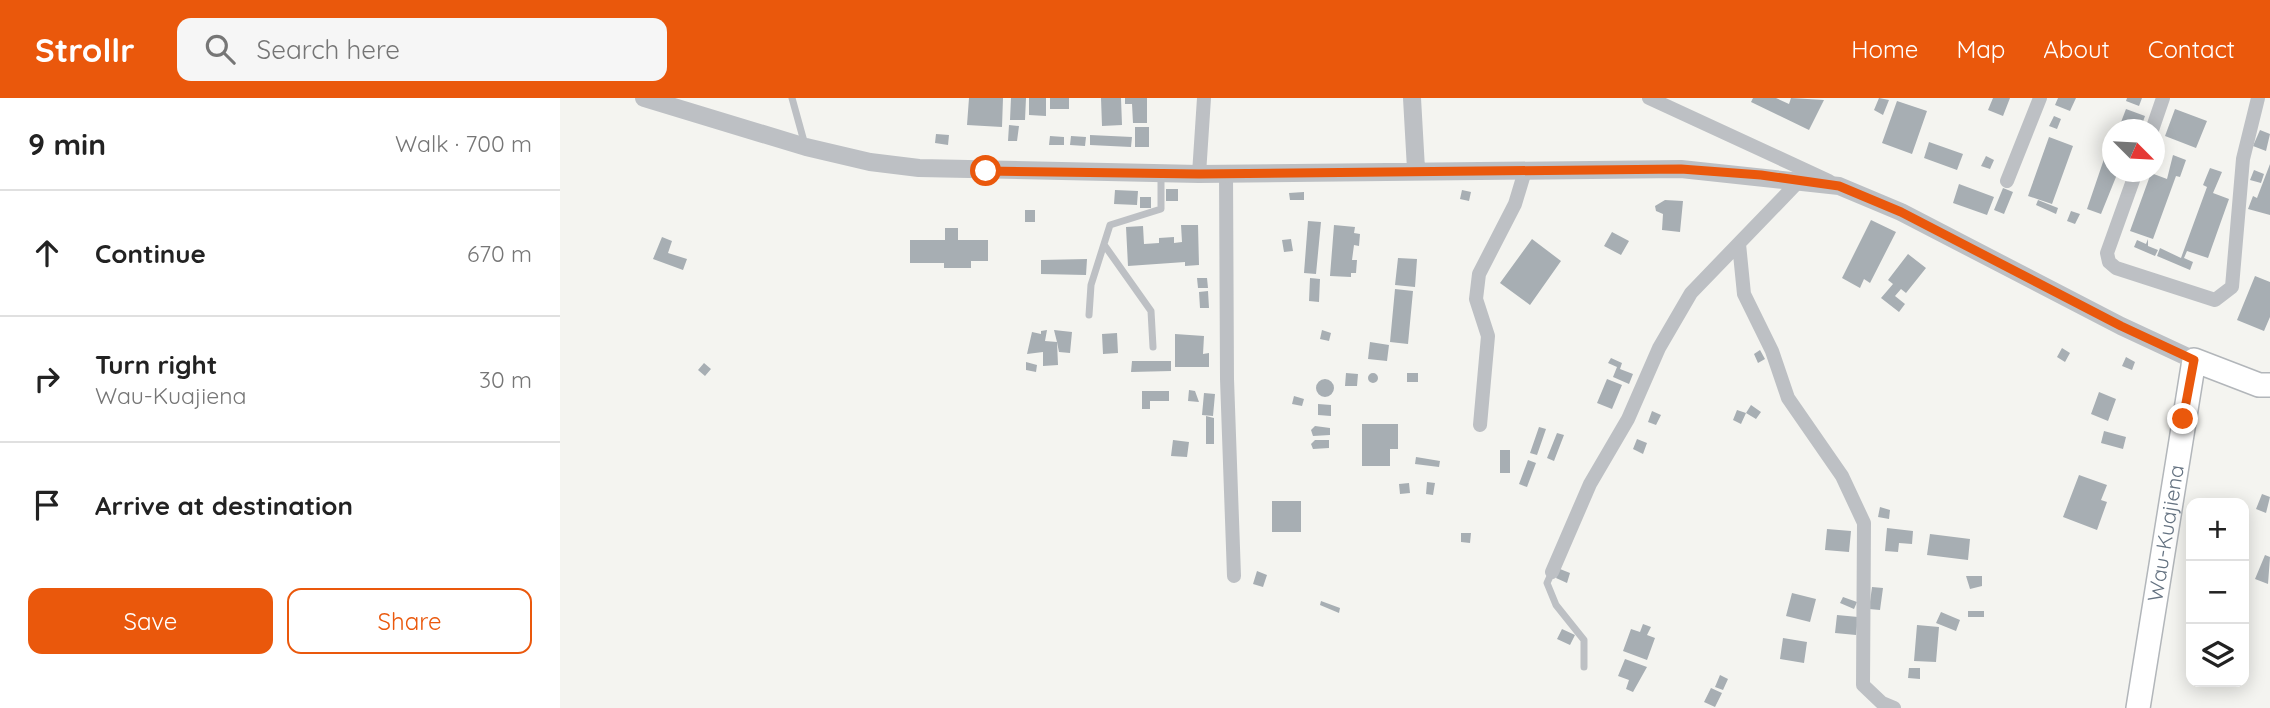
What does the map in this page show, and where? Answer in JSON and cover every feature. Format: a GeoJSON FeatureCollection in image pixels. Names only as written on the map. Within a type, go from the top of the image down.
{"type":"FeatureCollection","features":[{"type":"Feature","properties":{"kind":"main road"},"geometry":{"type":"LineString","coordinates":[[2194,360],[2259,385],[2270,386]]}},
{"type":"Feature","properties":{"kind":"main road","name":"Wau-Kuajiena"},"geometry":{"type":"LineString","coordinates":[[2138,708],[2194,360]]}},
{"type":"Feature","properties":{"kind":"street"},"geometry":{"type":"LineString","coordinates":[[644,98],[806,147],[870,162],[919,168],[1199,174],[1416,169],[1681,169],[1839,186]]}},
{"type":"Feature","properties":{"kind":"street"},"geometry":{"type":"LineString","coordinates":[[1199,174],[1204,98]]}},
{"type":"Feature","properties":{"kind":"street"},"geometry":{"type":"LineString","coordinates":[[1412,98],[1416,169]]}},
{"type":"Feature","properties":{"kind":"street"},"geometry":{"type":"LineString","coordinates":[[1649,98],[1901,212],[2121,326],[2194,360]]}},
{"type":"Feature","properties":{"kind":"street"},"geometry":{"type":"LineString","coordinates":[[2007,181],[2040,98]]}},
{"type":"Feature","properties":{"kind":"street"},"geometry":{"type":"LineString","coordinates":[[2156,119],[2163,98]]}},
{"type":"Feature","properties":{"kind":"street"},"geometry":{"type":"LineString","coordinates":[[2132,182],[2106,253],[2109,262],[2116,268],[2215,300],[2225,296],[2232,287],[2243,159],[2258,98]]}},
{"type":"Feature","properties":{"kind":"street"},"geometry":{"type":"LineString","coordinates":[[1480,425],[1488,336],[1476,299],[1479,274],[1515,204],[1525,171]]}},
{"type":"Feature","properties":{"kind":"street"},"geometry":{"type":"LineString","coordinates":[[1226,173],[1227,379],[1234,576]]}},
{"type":"Feature","properties":{"kind":"street"},"geometry":{"type":"LineString","coordinates":[[1552,572],[1590,484],[1628,419],[1659,348],[1691,293],[1800,180]]}},
{"type":"Feature","properties":{"kind":"street"},"geometry":{"type":"LineString","coordinates":[[1739,244],[1744,294],[1772,351],[1788,398],[1842,476],[1864,523],[1863,685],[1882,703],[1894,708]]}},
{"type":"Feature","properties":{"kind":"lane"},"geometry":{"type":"LineString","coordinates":[[792,98],[806,147]]}},
{"type":"Feature","properties":{"kind":"lane"},"geometry":{"type":"LineString","coordinates":[[1089,315],[1091,285],[1110,225],[1161,209],[1161,173]]}},
{"type":"Feature","properties":{"kind":"lane"},"geometry":{"type":"LineString","coordinates":[[1105,246],[1151,311],[1153,347]]}},
{"type":"Feature","properties":{"kind":"lane"},"geometry":{"type":"LineString","coordinates":[[1552,572],[1547,583],[1556,605],[1584,640],[1584,667]]}},
{"type":"Feature","properties":{"kind":"building"},"geometry":{"type":"Polygon","coordinates":[[[969,98],[1003,98],[1002,127],[967,125],[969,98]]]}},
{"type":"Feature","properties":{"kind":"building"},"geometry":{"type":"Polygon","coordinates":[[[1011,98],[1026,98],[1025,120],[1010,120],[1011,98]]]}},
{"type":"Feature","properties":{"kind":"building"},"geometry":{"type":"Polygon","coordinates":[[[1029,98],[1046,98],[1046,116],[1029,115],[1029,98]]]}},
{"type":"Feature","properties":{"kind":"building"},"geometry":{"type":"Polygon","coordinates":[[[1050,98],[1069,98],[1069,109],[1050,109],[1050,98]]]}},
{"type":"Feature","properties":{"kind":"building"},"geometry":{"type":"Polygon","coordinates":[[[1101,98],[1121,98],[1122,125],[1102,126],[1101,98]]]}},
{"type":"Feature","properties":{"kind":"building"},"geometry":{"type":"Polygon","coordinates":[[[1125,98],[1147,98],[1147,123],[1133,123],[1132,104],[1125,104],[1125,98]]]}},
{"type":"Feature","properties":{"kind":"building"},"geometry":{"type":"Polygon","coordinates":[[[1753,98],[1776,98],[1789,104],[1791,98],[1824,100],[1809,130],[1751,102],[1753,98]]]}},
{"type":"Feature","properties":{"kind":"building"},"geometry":{"type":"Polygon","coordinates":[[[1879,98],[1889,100],[1883,115],[1874,110],[1879,98]]]}},
{"type":"Feature","properties":{"kind":"building"},"geometry":{"type":"Polygon","coordinates":[[[1993,98],[2010,98],[2003,116],[1988,110],[1993,98]]]}},
{"type":"Feature","properties":{"kind":"building"},"geometry":{"type":"Polygon","coordinates":[[[2058,98],[2076,98],[2070,111],[2055,105],[2058,98]]]}},
{"type":"Feature","properties":{"kind":"building"},"geometry":{"type":"Polygon","coordinates":[[[2127,98],[2142,98],[2139,106],[2126,101],[2127,98]]]}},
{"type":"Feature","properties":{"kind":"building"},"geometry":{"type":"Polygon","coordinates":[[[1897,101],[1927,111],[1912,154],[1882,143],[1897,101]]]}},
{"type":"Feature","properties":{"kind":"building"},"geometry":{"type":"Polygon","coordinates":[[[2126,109],[2145,116],[2144,119],[2122,119],[2126,109]]]}},
{"type":"Feature","properties":{"kind":"building"},"geometry":{"type":"Polygon","coordinates":[[[2175,109],[2207,121],[2196,148],[2165,136],[2175,109]]]}},
{"type":"Feature","properties":{"kind":"building"},"geometry":{"type":"Polygon","coordinates":[[[2054,116],[2061,119],[2057,129],[2049,126],[2054,116]]]}},
{"type":"Feature","properties":{"kind":"building"},"geometry":{"type":"Polygon","coordinates":[[[1009,125],[1019,126],[1017,141],[1008,141],[1009,125]]]}},
{"type":"Feature","properties":{"kind":"building"},"geometry":{"type":"Polygon","coordinates":[[[1135,127],[1149,127],[1149,147],[1135,147],[1135,127]]]}},
{"type":"Feature","properties":{"kind":"building"},"geometry":{"type":"Polygon","coordinates":[[[2260,130],[2270,134],[2266,151],[2253,146],[2260,130]]]}},
{"type":"Feature","properties":{"kind":"building"},"geometry":{"type":"Polygon","coordinates":[[[936,134],[949,135],[948,145],[935,143],[936,134]]]}},
{"type":"Feature","properties":{"kind":"building"},"geometry":{"type":"Polygon","coordinates":[[[1090,135],[1132,137],[1131,147],[1090,145],[1090,135]]]}},
{"type":"Feature","properties":{"kind":"building"},"geometry":{"type":"Polygon","coordinates":[[[1050,136],[1064,137],[1064,145],[1049,145],[1050,136]]]}},
{"type":"Feature","properties":{"kind":"building"},"geometry":{"type":"Polygon","coordinates":[[[1071,136],[1086,137],[1085,146],[1070,145],[1071,136]]]}},
{"type":"Feature","properties":{"kind":"building"},"geometry":{"type":"Polygon","coordinates":[[[2049,137],[2073,146],[2052,204],[2028,196],[2049,137]]]}},
{"type":"Feature","properties":{"kind":"building"},"geometry":{"type":"Polygon","coordinates":[[[1929,142],[1963,154],[1957,170],[1924,158],[1929,142]]]}},
{"type":"Feature","properties":{"kind":"building"},"geometry":{"type":"Polygon","coordinates":[[[2173,155],[2186,160],[2180,177],[2176,176],[2153,239],[2130,231],[2148,182],[2165,182],[2173,155]]]}},
{"type":"Feature","properties":{"kind":"building"},"geometry":{"type":"Polygon","coordinates":[[[1986,156],[1994,160],[1990,169],[1981,166],[1986,156]]]}},
{"type":"Feature","properties":{"kind":"building"},"geometry":{"type":"Polygon","coordinates":[[[2270,164],[2270,215],[2248,209],[2253,196],[2257,198],[2270,164]]]}},
{"type":"Feature","properties":{"kind":"building"},"geometry":{"type":"Polygon","coordinates":[[[2102,165],[2102,182],[2114,182],[2101,214],[2087,209],[2102,165]]]}},
{"type":"Feature","properties":{"kind":"building"},"geometry":{"type":"Polygon","coordinates":[[[2210,168],[2222,172],[2213,193],[2229,199],[2208,258],[2187,251],[2184,258],[2193,262],[2190,270],[2157,256],[2160,248],[2181,258],[2207,187],[2203,185],[2210,168]]]}},
{"type":"Feature","properties":{"kind":"building"},"geometry":{"type":"Polygon","coordinates":[[[2254,170],[2264,174],[2261,183],[2250,180],[2254,170]]]}},
{"type":"Feature","properties":{"kind":"building"},"geometry":{"type":"Polygon","coordinates":[[[1959,184],[1994,197],[1987,215],[1953,203],[1959,184]]]}},
{"type":"Feature","properties":{"kind":"building"},"geometry":{"type":"Polygon","coordinates":[[[2003,188],[2013,192],[2004,214],[1994,210],[2003,188]]]}},
{"type":"Feature","properties":{"kind":"building"},"geometry":{"type":"Polygon","coordinates":[[[1166,189],[1178,189],[1178,201],[1166,201],[1166,189]]]}},
{"type":"Feature","properties":{"kind":"building"},"geometry":{"type":"Polygon","coordinates":[[[1115,190],[1138,191],[1137,205],[1114,204],[1115,190]]]}},
{"type":"Feature","properties":{"kind":"building"},"geometry":{"type":"Polygon","coordinates":[[[1462,190],[1471,192],[1469,201],[1460,199],[1462,190]]]}},
{"type":"Feature","properties":{"kind":"building"},"geometry":{"type":"Polygon","coordinates":[[[1304,192],[1304,200],[1290,200],[1289,193],[1304,192]]]}},
{"type":"Feature","properties":{"kind":"building"},"geometry":{"type":"Polygon","coordinates":[[[1140,197],[1151,197],[1151,208],[1140,208],[1140,197]]]}},
{"type":"Feature","properties":{"kind":"building"},"geometry":{"type":"Polygon","coordinates":[[[1665,200],[1683,201],[1680,232],[1662,230],[1663,214],[1656,211],[1655,206],[1665,200]]]}},
{"type":"Feature","properties":{"kind":"building"},"geometry":{"type":"Polygon","coordinates":[[[2038,200],[2058,208],[2056,214],[2036,205],[2038,200]]]}},
{"type":"Feature","properties":{"kind":"building"},"geometry":{"type":"Polygon","coordinates":[[[1025,210],[1035,210],[1035,222],[1025,222],[1025,210]]]}},
{"type":"Feature","properties":{"kind":"building"},"geometry":{"type":"Polygon","coordinates":[[[2071,211],[2080,214],[2075,224],[2067,221],[2071,211]]]}},
{"type":"Feature","properties":{"kind":"building"},"geometry":{"type":"Polygon","coordinates":[[[1871,220],[1896,232],[1870,283],[1864,279],[1860,288],[1842,278],[1871,220]]]}},
{"type":"Feature","properties":{"kind":"building"},"geometry":{"type":"Polygon","coordinates":[[[1308,221],[1321,222],[1316,274],[1304,273],[1308,221]]]}},
{"type":"Feature","properties":{"kind":"building"},"geometry":{"type":"Polygon","coordinates":[[[1181,225],[1198,225],[1199,265],[1185,266],[1185,262],[1128,266],[1126,227],[1143,226],[1144,244],[1159,243],[1159,238],[1174,237],[1174,243],[1182,242],[1181,225]]]}},
{"type":"Feature","properties":{"kind":"building"},"geometry":{"type":"Polygon","coordinates":[[[1334,225],[1355,227],[1354,233],[1360,234],[1359,246],[1354,245],[1352,260],[1357,260],[1356,273],[1351,273],[1351,277],[1330,276],[1334,225]]]}},
{"type":"Feature","properties":{"kind":"building"},"geometry":{"type":"Polygon","coordinates":[[[945,228],[958,228],[958,240],[988,240],[988,261],[971,261],[971,268],[944,268],[944,263],[910,263],[910,240],[945,240],[945,228]]]}},
{"type":"Feature","properties":{"kind":"building"},"geometry":{"type":"Polygon","coordinates":[[[1612,232],[1629,241],[1621,255],[1604,246],[1612,232]]]}},
{"type":"Feature","properties":{"kind":"building"},"geometry":{"type":"Polygon","coordinates":[[[662,237],[672,241],[668,253],[687,259],[683,270],[653,259],[662,237]]]}},
{"type":"Feature","properties":{"kind":"building"},"geometry":{"type":"Polygon","coordinates":[[[1291,239],[1293,251],[1284,252],[1282,240],[1291,239]]]}},
{"type":"Feature","properties":{"kind":"building"},"geometry":{"type":"Polygon","coordinates":[[[1532,239],[1561,261],[1530,305],[1500,283],[1532,239]]]}},
{"type":"Feature","properties":{"kind":"building"},"geometry":{"type":"Polygon","coordinates":[[[2148,239],[2148,246],[2158,250],[2155,256],[2134,247],[2137,240],[2146,244],[2148,239]]]}},
{"type":"Feature","properties":{"kind":"building"},"geometry":{"type":"Polygon","coordinates":[[[1908,254],[1926,268],[1906,293],[1901,289],[1895,296],[1905,304],[1899,312],[1881,298],[1893,284],[1888,280],[1908,254]]]}},
{"type":"Feature","properties":{"kind":"building"},"geometry":{"type":"Polygon","coordinates":[[[1398,258],[1417,259],[1415,287],[1395,285],[1398,258]]]}},
{"type":"Feature","properties":{"kind":"building"},"geometry":{"type":"Polygon","coordinates":[[[1087,259],[1086,275],[1041,274],[1041,260],[1087,259]]]}},
{"type":"Feature","properties":{"kind":"building"},"geometry":{"type":"Polygon","coordinates":[[[2255,276],[2270,282],[2270,317],[2264,331],[2237,320],[2255,276]]]}},
{"type":"Feature","properties":{"kind":"building"},"geometry":{"type":"Polygon","coordinates":[[[1197,278],[1207,278],[1208,288],[1198,288],[1197,278]]]}},
{"type":"Feature","properties":{"kind":"building"},"geometry":{"type":"Polygon","coordinates":[[[1310,278],[1320,279],[1319,302],[1309,301],[1310,278]]]}},
{"type":"Feature","properties":{"kind":"building"},"geometry":{"type":"Polygon","coordinates":[[[1395,289],[1413,291],[1408,344],[1390,342],[1395,289]]]}},
{"type":"Feature","properties":{"kind":"building"},"geometry":{"type":"Polygon","coordinates":[[[1208,291],[1209,308],[1200,308],[1199,292],[1208,291]]]}},
{"type":"Feature","properties":{"kind":"building"},"geometry":{"type":"Polygon","coordinates":[[[1047,330],[1045,341],[1057,342],[1058,365],[1043,366],[1043,352],[1027,354],[1032,332],[1041,334],[1041,331],[1047,330]]]}},
{"type":"Feature","properties":{"kind":"building"},"geometry":{"type":"Polygon","coordinates":[[[1054,330],[1072,332],[1070,353],[1059,352],[1054,330]]]}},
{"type":"Feature","properties":{"kind":"building"},"geometry":{"type":"Polygon","coordinates":[[[1322,330],[1331,333],[1329,341],[1320,339],[1322,330]]]}},
{"type":"Feature","properties":{"kind":"building"},"geometry":{"type":"Polygon","coordinates":[[[1117,333],[1118,353],[1103,354],[1102,334],[1117,333]]]}},
{"type":"Feature","properties":{"kind":"building"},"geometry":{"type":"Polygon","coordinates":[[[1175,334],[1204,336],[1203,354],[1209,353],[1209,367],[1175,367],[1175,334]]]}},
{"type":"Feature","properties":{"kind":"building"},"geometry":{"type":"Polygon","coordinates":[[[1370,342],[1389,345],[1387,361],[1368,359],[1370,342]]]}},
{"type":"Feature","properties":{"kind":"building"},"geometry":{"type":"Polygon","coordinates":[[[2062,348],[2070,353],[2065,362],[2057,357],[2062,348]]]}},
{"type":"Feature","properties":{"kind":"building"},"geometry":{"type":"Polygon","coordinates":[[[1760,350],[1765,359],[1758,363],[1754,354],[1760,350]]]}},
{"type":"Feature","properties":{"kind":"building"},"geometry":{"type":"Polygon","coordinates":[[[2126,357],[2135,362],[2132,370],[2122,366],[2126,357]]]}},
{"type":"Feature","properties":{"kind":"building"},"geometry":{"type":"Polygon","coordinates":[[[1611,358],[1622,363],[1620,369],[1633,374],[1629,384],[1613,377],[1617,367],[1608,363],[1611,358]]]}},
{"type":"Feature","properties":{"kind":"building"},"geometry":{"type":"Polygon","coordinates":[[[1132,361],[1171,361],[1171,371],[1131,372],[1132,361]]]}},
{"type":"Feature","properties":{"kind":"building"},"geometry":{"type":"Polygon","coordinates":[[[1026,362],[1037,365],[1036,372],[1026,370],[1026,362]]]}},
{"type":"Feature","properties":{"kind":"building"},"geometry":{"type":"Polygon","coordinates":[[[704,363],[711,369],[705,376],[698,370],[704,363]]]}},
{"type":"Feature","properties":{"kind":"building"},"geometry":{"type":"Polygon","coordinates":[[[1346,373],[1358,374],[1357,386],[1345,386],[1346,373]]]}},
{"type":"Feature","properties":{"kind":"building"},"geometry":{"type":"Polygon","coordinates":[[[1373,373],[1377,374],[1377,382],[1373,383],[1369,382],[1368,378],[1369,374],[1373,373]]]}},
{"type":"Feature","properties":{"kind":"building"},"geometry":{"type":"Polygon","coordinates":[[[1407,373],[1418,373],[1418,382],[1407,382],[1407,373]]]}},
{"type":"Feature","properties":{"kind":"building"},"geometry":{"type":"Polygon","coordinates":[[[1325,379],[1331,382],[1334,388],[1331,394],[1325,397],[1319,394],[1316,388],[1319,382],[1325,379]]]}},
{"type":"Feature","properties":{"kind":"building"},"geometry":{"type":"Polygon","coordinates":[[[1607,379],[1622,385],[1612,409],[1597,403],[1607,379]]]}},
{"type":"Feature","properties":{"kind":"building"},"geometry":{"type":"Polygon","coordinates":[[[1189,390],[1195,391],[1199,402],[1188,401],[1189,390]]]}},
{"type":"Feature","properties":{"kind":"building"},"geometry":{"type":"Polygon","coordinates":[[[1142,391],[1169,391],[1169,401],[1150,401],[1150,409],[1142,409],[1142,391]]]}},
{"type":"Feature","properties":{"kind":"building"},"geometry":{"type":"Polygon","coordinates":[[[2099,392],[2116,399],[2108,421],[2091,414],[2099,392]]]}},
{"type":"Feature","properties":{"kind":"building"},"geometry":{"type":"Polygon","coordinates":[[[1204,393],[1215,394],[1213,416],[1202,415],[1204,393]]]}},
{"type":"Feature","properties":{"kind":"building"},"geometry":{"type":"Polygon","coordinates":[[[1294,396],[1304,399],[1302,406],[1292,404],[1294,396]]]}},
{"type":"Feature","properties":{"kind":"building"},"geometry":{"type":"Polygon","coordinates":[[[1318,404],[1331,405],[1331,416],[1318,415],[1318,404]]]}},
{"type":"Feature","properties":{"kind":"building"},"geometry":{"type":"Polygon","coordinates":[[[1751,405],[1761,412],[1756,419],[1746,413],[1751,405]]]}},
{"type":"Feature","properties":{"kind":"building"},"geometry":{"type":"Polygon","coordinates":[[[1737,410],[1746,413],[1741,424],[1733,420],[1737,410]]]}},
{"type":"Feature","properties":{"kind":"building"},"geometry":{"type":"Polygon","coordinates":[[[1652,411],[1661,415],[1656,425],[1648,422],[1652,411]]]}},
{"type":"Feature","properties":{"kind":"building"},"geometry":{"type":"Polygon","coordinates":[[[1206,416],[1214,418],[1214,444],[1206,444],[1206,416]]]}},
{"type":"Feature","properties":{"kind":"building"},"geometry":{"type":"Polygon","coordinates":[[[1362,424],[1398,424],[1398,449],[1390,449],[1390,466],[1362,466],[1362,424]]]}},
{"type":"Feature","properties":{"kind":"building"},"geometry":{"type":"Polygon","coordinates":[[[1315,426],[1330,428],[1330,435],[1313,436],[1311,430],[1315,426]]]}},
{"type":"Feature","properties":{"kind":"building"},"geometry":{"type":"Polygon","coordinates":[[[1539,427],[1546,429],[1537,455],[1530,453],[1539,427]]]}},
{"type":"Feature","properties":{"kind":"building"},"geometry":{"type":"Polygon","coordinates":[[[2104,431],[2126,437],[2123,449],[2101,443],[2104,431]]]}},
{"type":"Feature","properties":{"kind":"building"},"geometry":{"type":"Polygon","coordinates":[[[1557,433],[1564,435],[1554,461],[1547,458],[1557,433]]]}},
{"type":"Feature","properties":{"kind":"building"},"geometry":{"type":"Polygon","coordinates":[[[1637,439],[1647,443],[1643,454],[1633,449],[1637,439]]]}},
{"type":"Feature","properties":{"kind":"building"},"geometry":{"type":"Polygon","coordinates":[[[1173,440],[1189,442],[1187,457],[1171,456],[1173,440]]]}},
{"type":"Feature","properties":{"kind":"building"},"geometry":{"type":"Polygon","coordinates":[[[1315,440],[1329,440],[1329,448],[1313,449],[1311,444],[1315,440]]]}},
{"type":"Feature","properties":{"kind":"building"},"geometry":{"type":"Polygon","coordinates":[[[1500,450],[1510,450],[1510,473],[1500,473],[1500,450]]]}},
{"type":"Feature","properties":{"kind":"building"},"geometry":{"type":"Polygon","coordinates":[[[1416,457],[1440,461],[1439,467],[1415,464],[1416,457]]]}},
{"type":"Feature","properties":{"kind":"building"},"geometry":{"type":"Polygon","coordinates":[[[1528,460],[1536,463],[1527,487],[1519,484],[1528,460]]]}},
{"type":"Feature","properties":{"kind":"building"},"geometry":{"type":"Polygon","coordinates":[[[2079,475],[2107,485],[2101,500],[2107,502],[2097,530],[2063,517],[2079,475]]]}},
{"type":"Feature","properties":{"kind":"building"},"geometry":{"type":"Polygon","coordinates":[[[1427,482],[1435,483],[1433,495],[1426,494],[1427,482]]]}},
{"type":"Feature","properties":{"kind":"building"},"geometry":{"type":"Polygon","coordinates":[[[1409,483],[1410,493],[1400,494],[1399,484],[1409,483]]]}},
{"type":"Feature","properties":{"kind":"building"},"geometry":{"type":"Polygon","coordinates":[[[2262,494],[2270,497],[2266,513],[2256,509],[2262,494]]]}},
{"type":"Feature","properties":{"kind":"building"},"geometry":{"type":"Polygon","coordinates":[[[1272,501],[1301,501],[1301,532],[1272,532],[1272,501]]]}},
{"type":"Feature","properties":{"kind":"building"},"geometry":{"type":"Polygon","coordinates":[[[1880,507],[1890,510],[1889,519],[1878,517],[1880,507]]]}},
{"type":"Feature","properties":{"kind":"building"},"geometry":{"type":"Polygon","coordinates":[[[1887,528],[1913,531],[1912,544],[1899,543],[1898,552],[1885,551],[1887,528]]]}},
{"type":"Feature","properties":{"kind":"building"},"geometry":{"type":"Polygon","coordinates":[[[1827,529],[1851,531],[1849,552],[1825,550],[1827,529]]]}},
{"type":"Feature","properties":{"kind":"building"},"geometry":{"type":"Polygon","coordinates":[[[1461,533],[1471,533],[1470,543],[1461,542],[1461,533]]]}},
{"type":"Feature","properties":{"kind":"building"},"geometry":{"type":"Polygon","coordinates":[[[1930,534],[1970,539],[1968,560],[1927,555],[1930,534]]]}},
{"type":"Feature","properties":{"kind":"building"},"geometry":{"type":"Polygon","coordinates":[[[2265,555],[2270,557],[2268,584],[2255,579],[2265,555]]]}},
{"type":"Feature","properties":{"kind":"building"},"geometry":{"type":"Polygon","coordinates":[[[1560,569],[1570,573],[1567,583],[1556,578],[1560,569]]]}},
{"type":"Feature","properties":{"kind":"building"},"geometry":{"type":"Polygon","coordinates":[[[1257,571],[1267,575],[1263,587],[1253,584],[1257,571]]]}},
{"type":"Feature","properties":{"kind":"building"},"geometry":{"type":"Polygon","coordinates":[[[1966,576],[1982,576],[1982,586],[1970,589],[1966,576]]]}},
{"type":"Feature","properties":{"kind":"building"},"geometry":{"type":"Polygon","coordinates":[[[1872,587],[1883,588],[1880,610],[1869,609],[1872,587]]]}},
{"type":"Feature","properties":{"kind":"building"},"geometry":{"type":"Polygon","coordinates":[[[1792,593],[1816,599],[1810,622],[1786,616],[1792,593]]]}},
{"type":"Feature","properties":{"kind":"building"},"geometry":{"type":"Polygon","coordinates":[[[1843,597],[1857,602],[1854,609],[1840,603],[1843,597]]]}},
{"type":"Feature","properties":{"kind":"building"},"geometry":{"type":"Polygon","coordinates":[[[1321,601],[1340,608],[1339,613],[1320,605],[1321,601]]]}},
{"type":"Feature","properties":{"kind":"building"},"geometry":{"type":"Polygon","coordinates":[[[1968,611],[1984,611],[1984,617],[1968,617],[1968,611]]]}},
{"type":"Feature","properties":{"kind":"building"},"geometry":{"type":"Polygon","coordinates":[[[1941,612],[1960,620],[1956,631],[1936,623],[1941,612]]]}},
{"type":"Feature","properties":{"kind":"building"},"geometry":{"type":"Polygon","coordinates":[[[1837,615],[1858,617],[1856,635],[1835,633],[1837,615]]]}},
{"type":"Feature","properties":{"kind":"building"},"geometry":{"type":"Polygon","coordinates":[[[1643,624],[1651,627],[1647,635],[1655,638],[1647,660],[1623,651],[1631,629],[1640,632],[1643,624]]]}},
{"type":"Feature","properties":{"kind":"building"},"geometry":{"type":"Polygon","coordinates":[[[1917,625],[1939,627],[1936,662],[1914,661],[1917,625]]]}},
{"type":"Feature","properties":{"kind":"building"},"geometry":{"type":"Polygon","coordinates":[[[1562,629],[1575,635],[1570,645],[1557,639],[1562,629]]]}},
{"type":"Feature","properties":{"kind":"building"},"geometry":{"type":"Polygon","coordinates":[[[1783,638],[1807,642],[1804,663],[1780,659],[1783,638]]]}},
{"type":"Feature","properties":{"kind":"building"},"geometry":{"type":"Polygon","coordinates":[[[1625,659],[1647,667],[1633,692],[1626,689],[1629,680],[1618,676],[1625,659]]]}},
{"type":"Feature","properties":{"kind":"building"},"geometry":{"type":"Polygon","coordinates":[[[1909,668],[1920,668],[1920,679],[1908,678],[1909,668]]]}},
{"type":"Feature","properties":{"kind":"building"},"geometry":{"type":"Polygon","coordinates":[[[1720,675],[1728,679],[1723,690],[1715,687],[1720,675]]]}},
{"type":"Feature","properties":{"kind":"building"},"geometry":{"type":"Polygon","coordinates":[[[1711,688],[1722,693],[1715,707],[1704,702],[1711,688]]]}},
{"type":"Feature","properties":{"kind":"route"},"geometry":{"type":"LineString","coordinates":[[986,171],[1199,174],[1416,169],[1681,169],[1761,175],[1839,186],[1901,212],[2121,326],[2194,360],[2183,419]]}}]}
